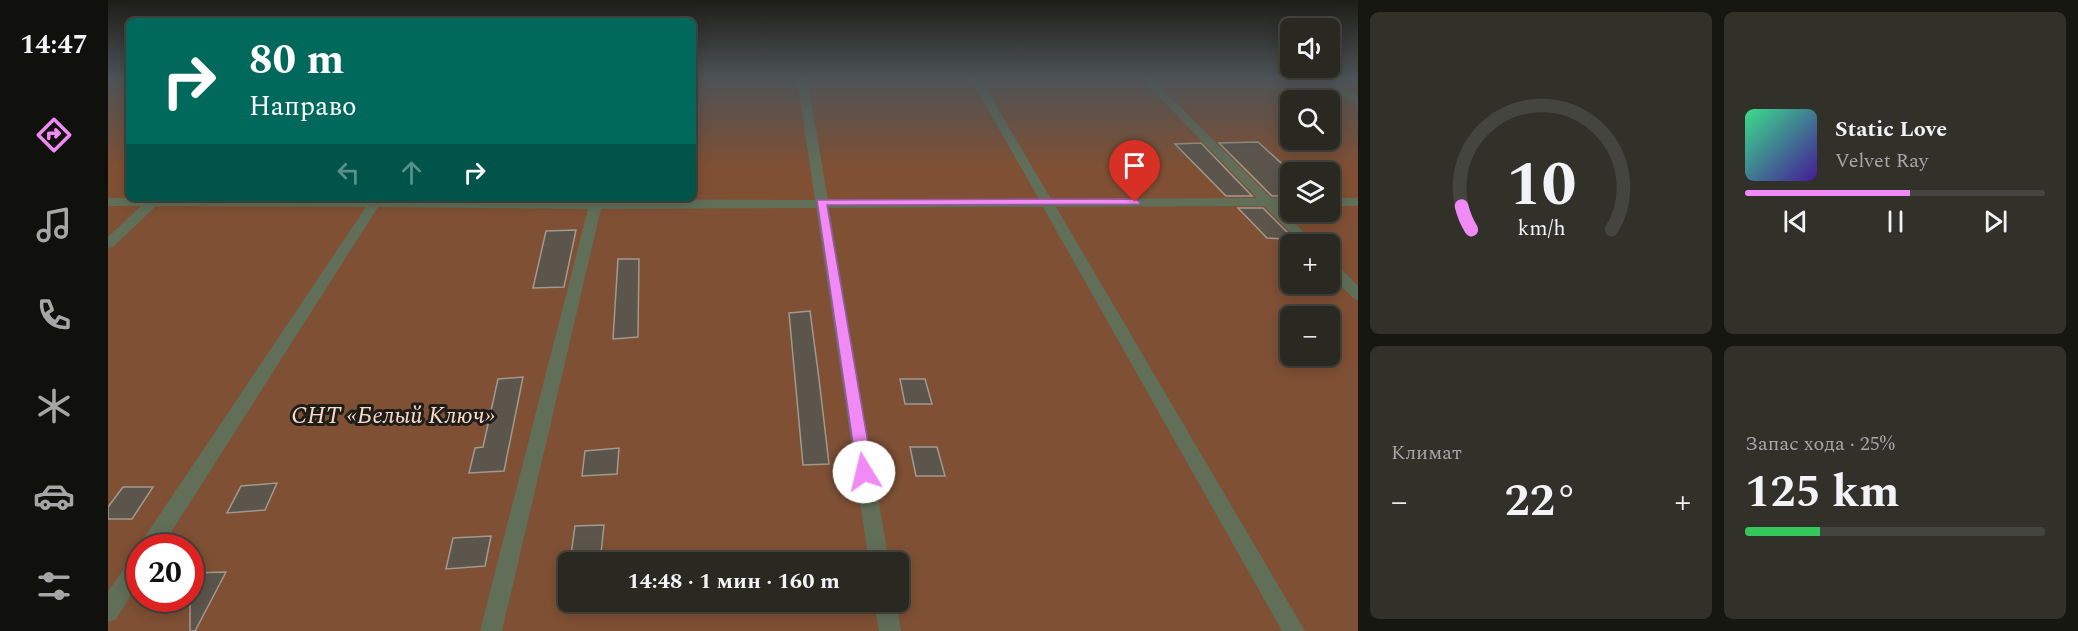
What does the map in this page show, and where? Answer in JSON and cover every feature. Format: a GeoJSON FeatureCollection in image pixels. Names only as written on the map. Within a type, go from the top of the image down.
{"type":"FeatureCollection","features":[{"type":"Feature","properties":{"kind":"street"},"geometry":{"type":"LineString","coordinates":[[806,107],[877,552]]}},
{"type":"Feature","properties":{"kind":"street"},"geometry":{"type":"LineString","coordinates":[[992,107],[1294,631]]}},
{"type":"Feature","properties":{"kind":"street"},"geometry":{"type":"LineString","coordinates":[[1175,107],[1299,234]]}},
{"type":"Feature","properties":{"kind":"street"},"geometry":{"type":"LineString","coordinates":[[108,202],[132,201]]}},
{"type":"Feature","properties":{"kind":"street"},"geometry":{"type":"LineString","coordinates":[[108,244],[154,201]]}},
{"type":"Feature","properties":{"kind":"street"},"geometry":{"type":"LineString","coordinates":[[158,534],[375,201]]}},
{"type":"Feature","properties":{"kind":"street"},"geometry":{"type":"LineString","coordinates":[[490,631],[596,201],[1280,202]]}},
{"type":"Feature","properties":{"kind":"street"},"geometry":{"type":"LineString","coordinates":[[1340,202],[1358,202]]}},
{"type":"Feature","properties":{"kind":"street"},"geometry":{"type":"LineString","coordinates":[[1340,277],[1358,295]]}},
{"type":"Feature","properties":{"kind":"street"},"geometry":{"type":"LineString","coordinates":[[108,611],[126,583]]}},
{"type":"Feature","properties":{"kind":"street"},"geometry":{"type":"LineString","coordinates":[[887,612],[890,631]]}},
{"type":"Feature","properties":{"kind":"green space","name":"СНТ «Белый Ключ»"},"geometry":{"type":"Polygon","coordinates":[[[108,107],[126,107],[126,201],[696,201],[696,107],[1280,107],[1280,150],[1340,150],[1340,107],[1358,107],[1358,631],[108,631],[108,107]]]}},
{"type":"Feature","properties":{"kind":"building"},"geometry":{"type":"Polygon","coordinates":[[[1258,142],[1280,162],[1280,196],[1272,196],[1219,143],[1258,142]]]}},
{"type":"Feature","properties":{"kind":"building"},"geometry":{"type":"Polygon","coordinates":[[[1201,143],[1252,196],[1226,196],[1175,144],[1201,143]]]}},
{"type":"Feature","properties":{"kind":"building"},"geometry":{"type":"Polygon","coordinates":[[[1238,208],[1263,208],[1289,234],[1280,234],[1280,239],[1267,238],[1238,208]]]}},
{"type":"Feature","properties":{"kind":"building"},"geometry":{"type":"Polygon","coordinates":[[[576,230],[564,287],[533,288],[546,231],[576,230]]]}},
{"type":"Feature","properties":{"kind":"building"},"geometry":{"type":"Polygon","coordinates":[[[618,259],[639,259],[638,337],[613,339],[618,259]]]}},
{"type":"Feature","properties":{"kind":"building"},"geometry":{"type":"Polygon","coordinates":[[[810,311],[829,464],[803,465],[789,313],[810,311]]]}},
{"type":"Feature","properties":{"kind":"building"},"geometry":{"type":"Polygon","coordinates":[[[523,377],[504,471],[469,473],[475,448],[483,447],[498,379],[523,377]]]}},
{"type":"Feature","properties":{"kind":"building"},"geometry":{"type":"Polygon","coordinates":[[[900,379],[925,379],[932,404],[905,404],[900,379]]]}},
{"type":"Feature","properties":{"kind":"building"},"geometry":{"type":"Polygon","coordinates":[[[910,447],[937,447],[945,476],[916,476],[910,447]]]}},
{"type":"Feature","properties":{"kind":"building"},"geometry":{"type":"Polygon","coordinates":[[[619,448],[617,474],[582,476],[585,451],[619,448]]]}},
{"type":"Feature","properties":{"kind":"building"},"geometry":{"type":"Polygon","coordinates":[[[277,483],[265,510],[227,513],[241,486],[277,483]]]}},
{"type":"Feature","properties":{"kind":"building"},"geometry":{"type":"Polygon","coordinates":[[[123,487],[153,487],[132,519],[108,519],[108,507],[123,487]]]}},
{"type":"Feature","properties":{"kind":"building"},"geometry":{"type":"Polygon","coordinates":[[[604,525],[601,552],[571,552],[575,526],[604,525]]]}},
{"type":"Feature","properties":{"kind":"building"},"geometry":{"type":"Polygon","coordinates":[[[491,536],[485,566],[446,569],[453,538],[491,536]]]}},
{"type":"Feature","properties":{"kind":"building"},"geometry":{"type":"Polygon","coordinates":[[[226,572],[195,631],[190,631],[190,612],[204,612],[204,573],[226,572]]]}},
{"type":"Feature","properties":{"kind":"route"},"geometry":{"type":"LineString","coordinates":[[864,472],[820,202],[1135,202]]}}]}
